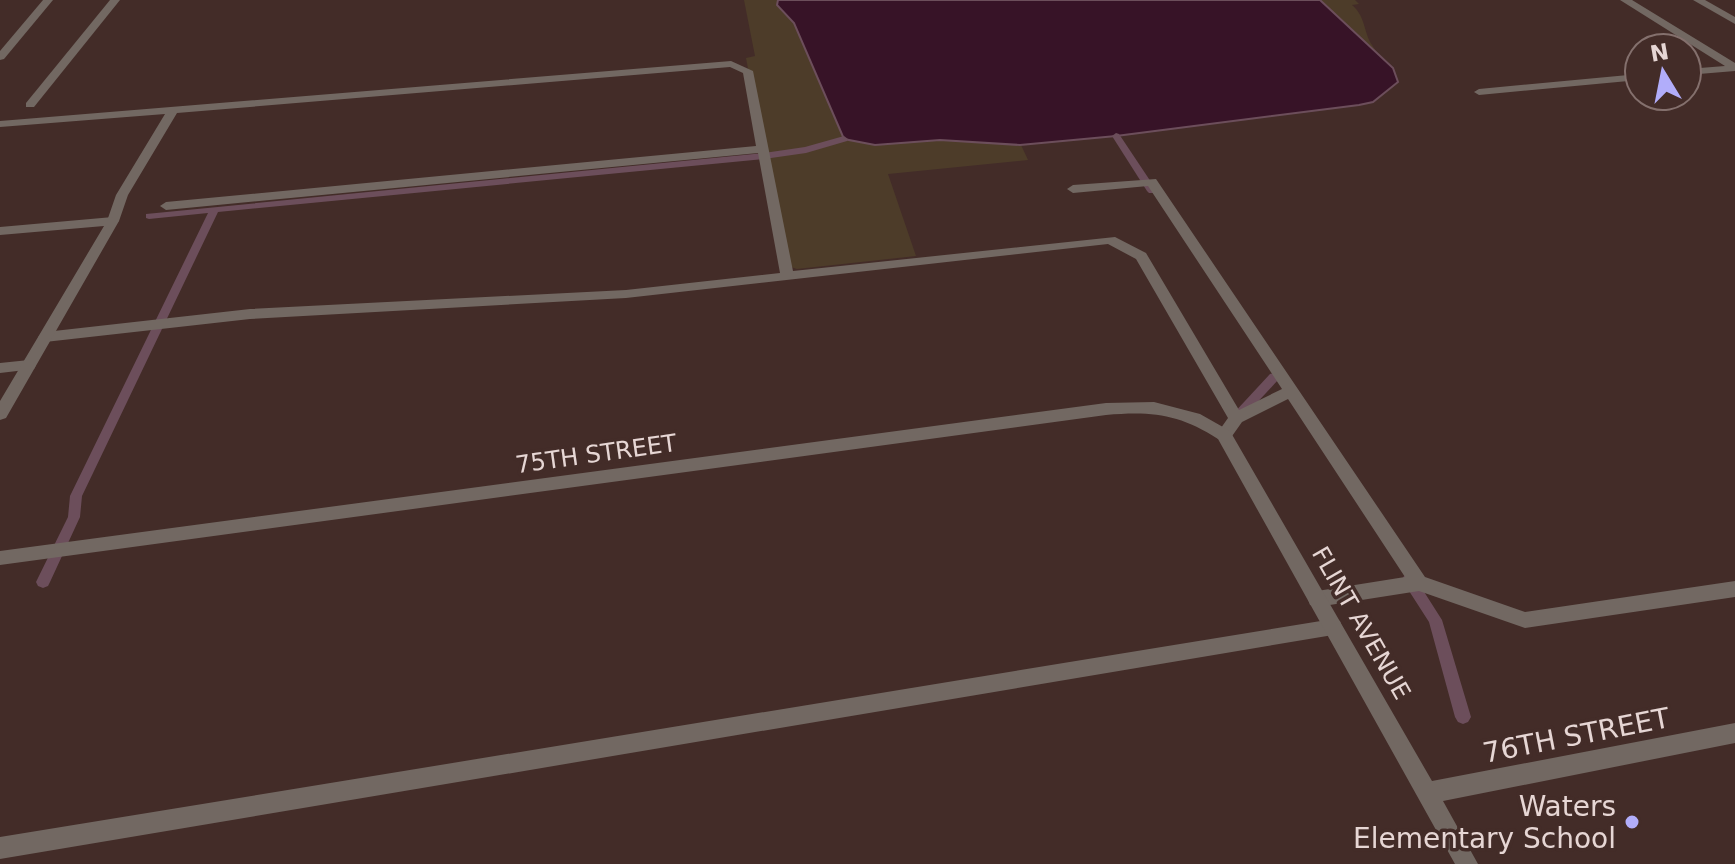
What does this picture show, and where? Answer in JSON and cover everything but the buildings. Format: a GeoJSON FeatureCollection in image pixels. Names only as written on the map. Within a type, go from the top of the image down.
{"type":"FeatureCollection","features":[{"type":"Feature","properties":{"kind":"street"},"geometry":{"type":"LineString","coordinates":[[0,57],[48,0]]}},
{"type":"Feature","properties":{"kind":"street"},"geometry":{"type":"LineString","coordinates":[[30,105],[115,0]]}},
{"type":"Feature","properties":{"kind":"street"},"geometry":{"type":"LineString","coordinates":[[1625,0],[1735,67]]}},
{"type":"Feature","properties":{"kind":"street"},"geometry":{"type":"LineString","coordinates":[[1698,0],[1735,21]]}},
{"type":"Feature","properties":{"kind":"street"},"geometry":{"type":"LineString","coordinates":[[0,124],[731,64],[748,71],[787,276]]}},
{"type":"Feature","properties":{"kind":"street"},"geometry":{"type":"LineString","coordinates":[[1703,70],[1735,67]]}},
{"type":"Feature","properties":{"kind":"street"},"geometry":{"type":"LineString","coordinates":[[1479,92],[1623,78]]}},
{"type":"Feature","properties":{"kind":"street"},"geometry":{"type":"LineString","coordinates":[[0,414],[113,221],[122,195],[173,110]]}},
{"type":"Feature","properties":{"kind":"street"},"geometry":{"type":"LineString","coordinates":[[166,206],[763,149]]}},
{"type":"Feature","properties":{"kind":"street"},"geometry":{"type":"LineString","coordinates":[[1073,189],[1152,182],[1419,583]]}},
{"type":"Feature","properties":{"kind":"street"},"geometry":{"type":"LineString","coordinates":[[0,231],[113,221]]}},
{"type":"Feature","properties":{"kind":"street"},"geometry":{"type":"LineString","coordinates":[[45,337],[250,314],[626,294],[1110,240],[1141,256],[1236,418]]}},
{"type":"Feature","properties":{"kind":"street"},"geometry":{"type":"LineString","coordinates":[[0,368],[29,365]]}},
{"type":"Feature","properties":{"kind":"street"},"geometry":{"type":"LineString","coordinates":[[1224,435],[1236,418],[1292,391]]}},
{"type":"Feature","properties":{"kind":"street","name":"75TH STREET"},"geometry":{"type":"LineString","coordinates":[[0,558],[1106,409],[1147,406],[1198,417]]}},
{"type":"Feature","properties":{"kind":"street","name":"FLINT AVENUE"},"geometry":{"type":"LineString","coordinates":[[1198,417],[1224,435],[1467,864]]}},
{"type":"Feature","properties":{"kind":"street"},"geometry":{"type":"LineString","coordinates":[[1317,599],[1419,583],[1525,620],[1735,589]]}},
{"type":"Feature","properties":{"kind":"street"},"geometry":{"type":"LineString","coordinates":[[0,848],[1333,627]]}},
{"type":"Feature","properties":{"kind":"street","name":"76TH STREET"},"geometry":{"type":"LineString","coordinates":[[1427,793],[1735,733]]}},
{"type":"Feature","properties":{"kind":"shaded area"},"geometry":{"type":"Polygon","coordinates":[[[744,0],[1355,0],[1359,4],[1352,5],[1360,14],[1369,40],[1398,82],[1373,102],[1116,136],[1021,145],[1028,160],[888,174],[916,256],[797,269],[785,265],[746,58],[755,56],[744,0]]]}},
{"type":"Feature","properties":{"kind":"shaded area"},"geometry":{"type":"Polygon","coordinates":[[[778,0],[1320,0],[1393,68],[1398,82],[1373,102],[1359,105],[1116,136],[1020,145],[940,140],[875,145],[844,139],[794,23],[777,5],[778,0]]]}},
{"type":"Feature","properties":{"kind":"waterway"},"geometry":{"type":"LineString","coordinates":[[1116,136],[1152,191]]}},
{"type":"Feature","properties":{"kind":"waterway"},"geometry":{"type":"LineString","coordinates":[[149,216],[764,156],[806,150],[844,139]]}},
{"type":"Feature","properties":{"kind":"waterway"},"geometry":{"type":"LineString","coordinates":[[43,582],[74,517],[76,496],[214,210]]}},
{"type":"Feature","properties":{"kind":"waterway"},"geometry":{"type":"LineString","coordinates":[[1236,418],[1274,377]]}},
{"type":"Feature","properties":{"kind":"waterway"},"geometry":{"type":"LineString","coordinates":[[1409,580],[1435,620],[1463,717]]}},
{"type":"Feature","properties":{"kind":"place","name":"Waters Elementary School"},"geometry":{"type":"Point","coordinates":[1632,822]}}]}
